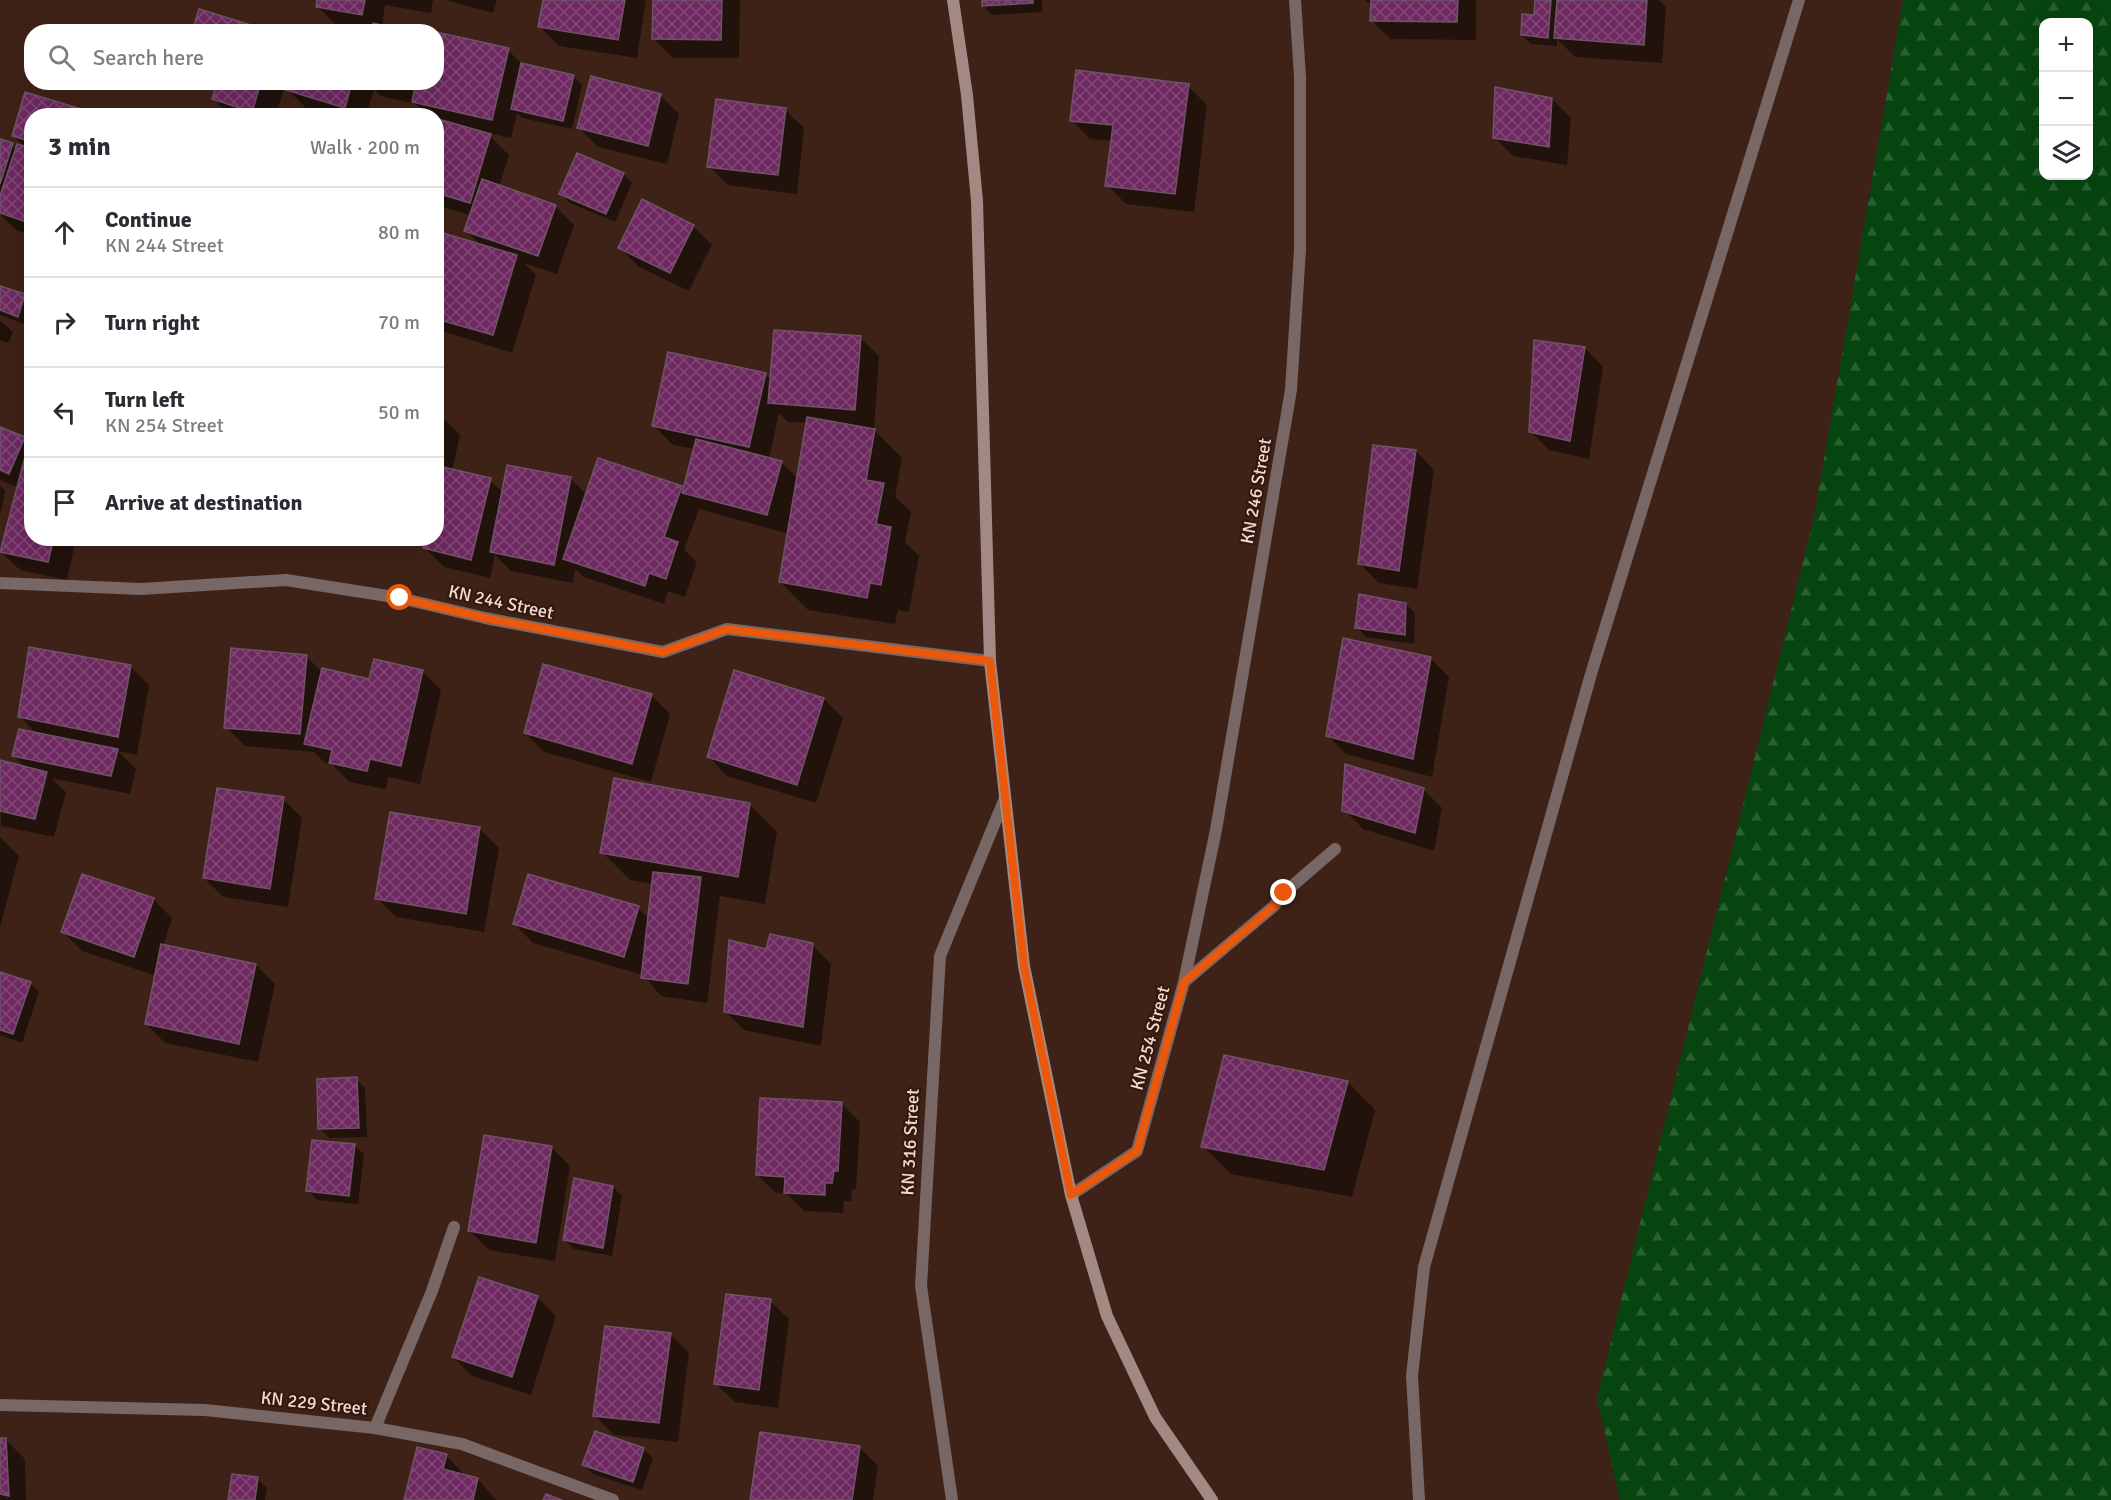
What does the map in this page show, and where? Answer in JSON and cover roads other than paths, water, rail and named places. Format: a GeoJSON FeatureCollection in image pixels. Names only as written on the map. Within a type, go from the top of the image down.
{"type":"FeatureCollection","features":[{"type":"Feature","properties":{"kind":"main road"},"geometry":{"type":"LineString","coordinates":[[952,0],[967,95],[977,201],[990,661],[1024,966],[1071,1195],[1107,1316],[1155,1417],[1212,1500]]}},
{"type":"Feature","properties":{"kind":"street","name":"KN 246 Street"},"geometry":{"type":"LineString","coordinates":[[1184,982],[1216,830],[1291,390],[1300,250],[1300,77],[1295,0]]}},
{"type":"Feature","properties":{"kind":"street"},"geometry":{"type":"LineString","coordinates":[[1419,1500],[1412,1376],[1424,1267],[1591,674],[1799,0]]}},
{"type":"Feature","properties":{"kind":"street","name":"KN 244 Street"},"geometry":{"type":"LineString","coordinates":[[0,583],[141,589],[286,580],[400,598],[485,618],[663,652],[727,629],[990,661]]}},
{"type":"Feature","properties":{"kind":"street","name":"KN 316 Street"},"geometry":{"type":"LineString","coordinates":[[952,1500],[921,1286],[940,956],[1005,798]]}},
{"type":"Feature","properties":{"kind":"street","name":"KN 254 Street"},"geometry":{"type":"LineString","coordinates":[[1071,1195],[1137,1151],[1184,982],[1274,906],[1284,893],[1335,849]]}},
{"type":"Feature","properties":{"kind":"street"},"geometry":{"type":"LineString","coordinates":[[375,1428],[432,1291],[453,1227]]}},
{"type":"Feature","properties":{"kind":"street","name":"KN 229 Street"},"geometry":{"type":"LineString","coordinates":[[0,1405],[205,1410],[375,1428],[462,1444],[613,1500]]}}]}
